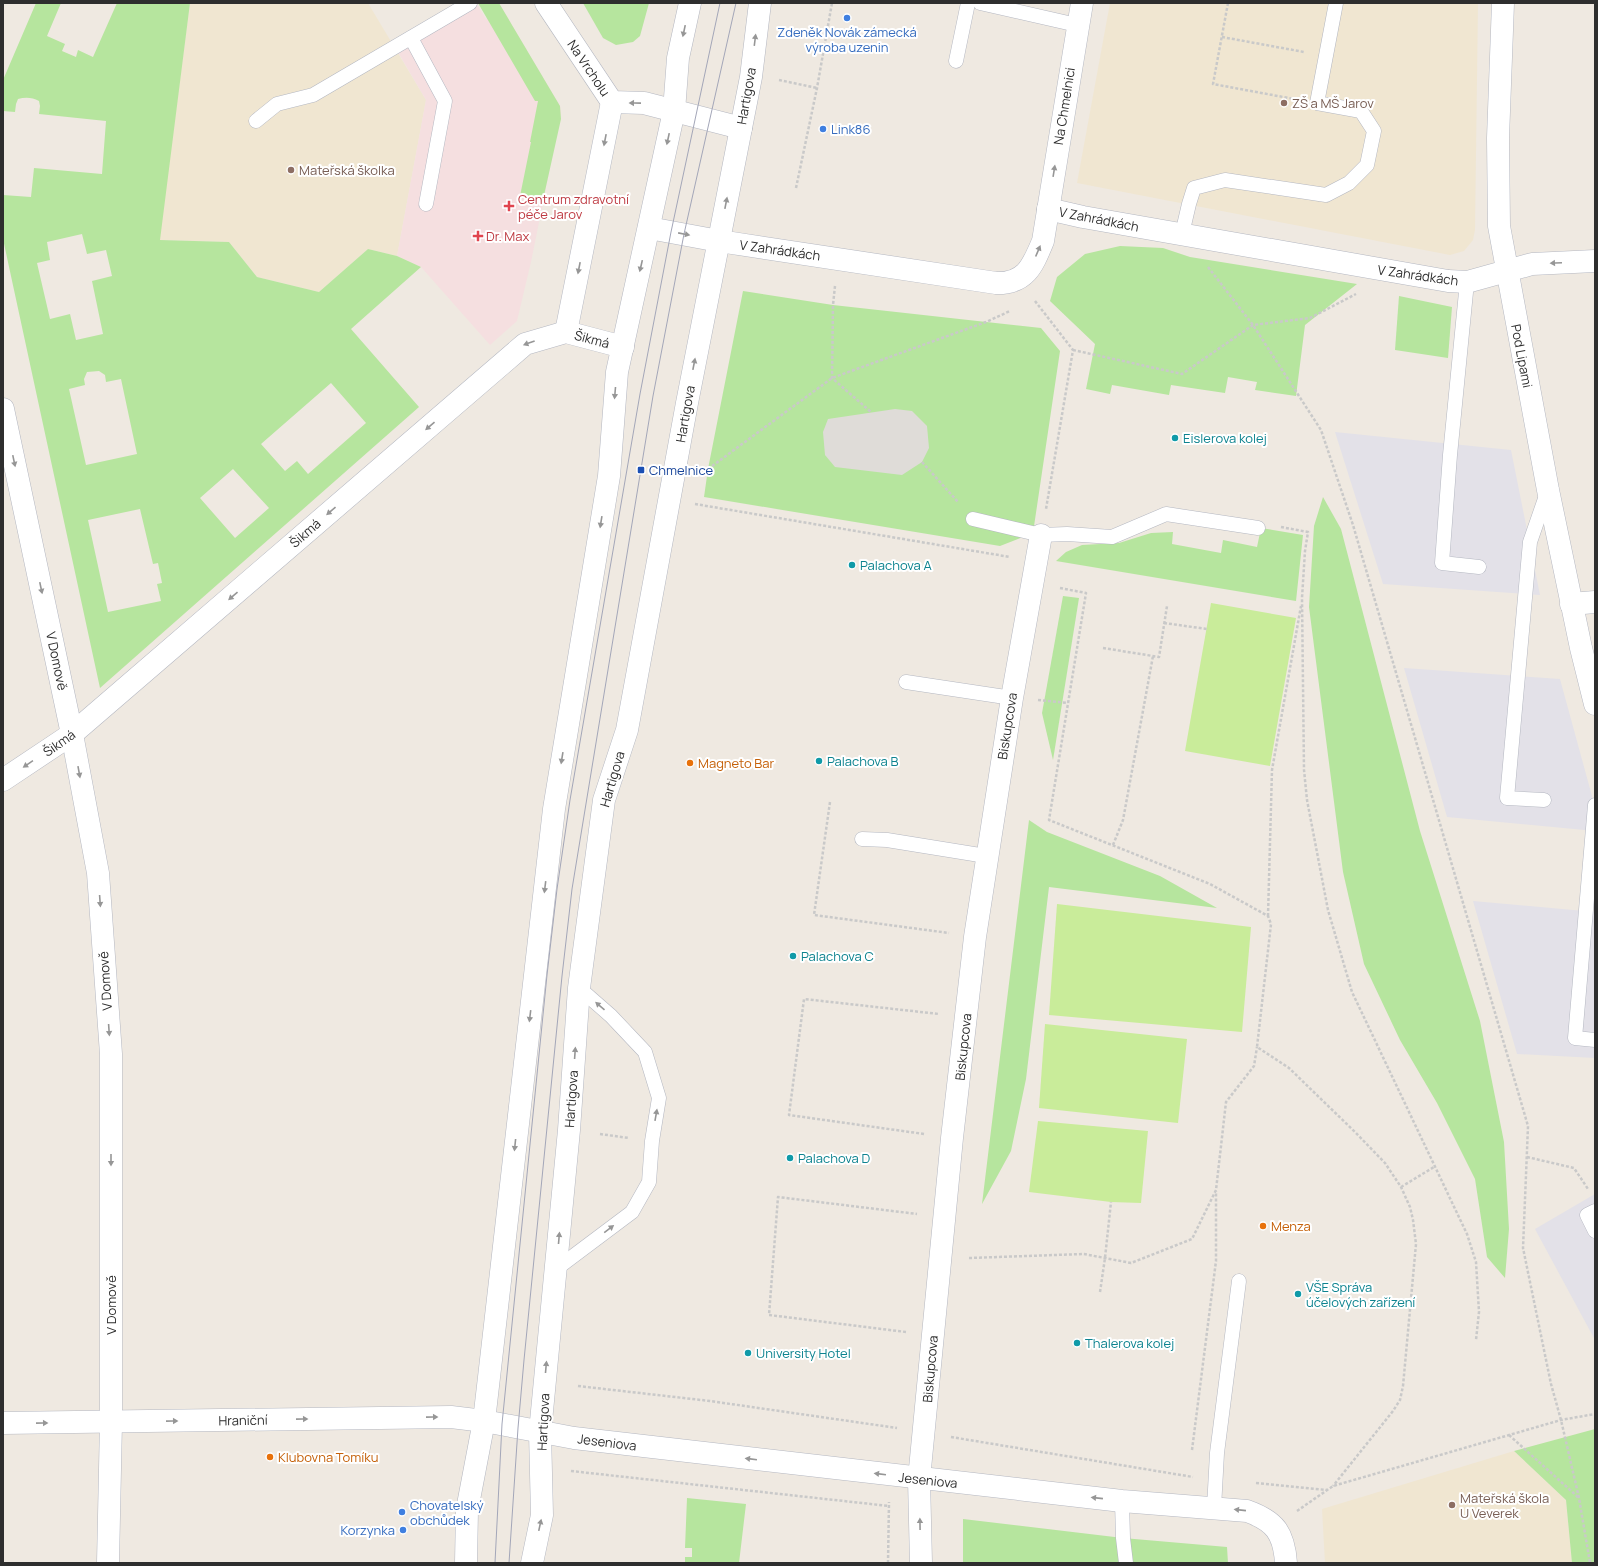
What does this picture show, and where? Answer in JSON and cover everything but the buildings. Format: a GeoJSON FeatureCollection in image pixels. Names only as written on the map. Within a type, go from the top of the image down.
{"type":"FeatureCollection","features":[{"type":"Feature","properties":{"kind":"street","name":"Na Vrcholu"},"geometry":{"type":"LineString","coordinates":[[546,3],[612,102],[644,103],[741,128]]}},
{"type":"Feature","properties":{"kind":"street"},"geometry":{"type":"LineString","coordinates":[[466,1563],[467,1510],[484,1421],[554,809],[609,476],[617,372],[650,228],[674,111],[678,58],[690,3]]}},
{"type":"Feature","properties":{"kind":"street","name":"Hartigova"},"geometry":{"type":"LineString","coordinates":[[532,1563],[542,1515],[540,1432],[569,1130],[579,988],[604,800],[626,730],[687,403],[751,76],[760,3]]}},
{"type":"Feature","properties":{"kind":"street","name":"Na Chmelnici"},"geometry":{"type":"LineString","coordinates":[[1048,209],[1077,25],[1082,3]]}},
{"type":"Feature","properties":{"kind":"street","name":"Pod Lipami"},"geometry":{"type":"LineString","coordinates":[[1503,3],[1498,138],[1498,226],[1571,604],[1595,704]]}},
{"type":"Feature","properties":{"kind":"street"},"geometry":{"type":"LineString","coordinates":[[566,332],[612,102]]}},
{"type":"Feature","properties":{"kind":"street","name":"V Zahrádkách"},"geometry":{"type":"LineString","coordinates":[[650,228],[719,241],[975,280],[1005,283],[1014,281],[1025,274],[1033,264],[1043,241],[1048,209],[1083,217],[1378,270],[1448,281],[1467,282],[1532,264],[1595,260]]}},
{"type":"Feature","properties":{"kind":"street","name":"Šikmá"},"geometry":{"type":"LineString","coordinates":[[3,780],[72,734],[525,344],[566,332],[623,346]]}},
{"type":"Feature","properties":{"kind":"street","name":"V Domově"},"geometry":{"type":"LineString","coordinates":[[3,409],[72,734],[98,873],[111,1054],[111,1422],[108,1563]]}},
{"type":"Feature","properties":{"kind":"street","name":"Biskupcova"},"geometry":{"type":"LineString","coordinates":[[921,1563],[919,1479],[952,1138],[975,937],[986,856],[1041,535]]}},
{"type":"Feature","properties":{"kind":"street"},"geometry":{"type":"LineString","coordinates":[[1571,604],[1595,602]]}},
{"type":"Feature","properties":{"kind":"street","name":"Hraniční"},"geometry":{"type":"LineString","coordinates":[[3,1424],[451,1417],[484,1421],[540,1432]]}},
{"type":"Feature","properties":{"kind":"street","name":"Jeseniova"},"geometry":{"type":"LineString","coordinates":[[540,1432],[574,1438],[919,1479],[1122,1501],[1247,1511],[1264,1517],[1275,1526]]}},
{"type":"Feature","properties":{"kind":"street"},"geometry":{"type":"LineString","coordinates":[[1275,1526],[1282,1541],[1286,1563]]}},
{"type":"Feature","properties":{"kind":"lane"},"geometry":{"type":"LineString","coordinates":[[256,121],[278,104],[313,95],[470,3]]}},
{"type":"Feature","properties":{"kind":"lane"},"geometry":{"type":"LineString","coordinates":[[956,61],[968,3]]}},
{"type":"Feature","properties":{"kind":"lane"},"geometry":{"type":"LineString","coordinates":[[980,3],[1077,25]]}},
{"type":"Feature","properties":{"kind":"lane"},"geometry":{"type":"LineString","coordinates":[[1182,234],[1194,188],[1225,180],[1326,195],[1349,183],[1367,165],[1374,131],[1361,111],[1317,103],[1336,3]]}},
{"type":"Feature","properties":{"kind":"lane"},"geometry":{"type":"LineString","coordinates":[[411,38],[445,101],[426,204]]}},
{"type":"Feature","properties":{"kind":"lane"},"geometry":{"type":"LineString","coordinates":[[1467,282],[1450,455],[1442,563],[1479,567]]}},
{"type":"Feature","properties":{"kind":"lane"},"geometry":{"type":"LineString","coordinates":[[1544,800],[1507,798],[1530,542],[1548,490]]}},
{"type":"Feature","properties":{"kind":"lane"},"geometry":{"type":"LineString","coordinates":[[973,519],[1041,535],[1067,534],[1112,537],[1166,514],[1258,528]]}},
{"type":"Feature","properties":{"kind":"lane"},"geometry":{"type":"LineString","coordinates":[[906,682],[1012,698]]}},
{"type":"Feature","properties":{"kind":"lane"},"geometry":{"type":"LineString","coordinates":[[1595,805],[1575,1038],[1595,1040]]}},
{"type":"Feature","properties":{"kind":"lane"},"geometry":{"type":"LineString","coordinates":[[862,839],[887,840],[986,856]]}},
{"type":"Feature","properties":{"kind":"lane"},"geometry":{"type":"LineString","coordinates":[[556,1269],[632,1212],[649,1182],[652,1141],[659,1098],[645,1052],[611,1016],[579,988]]}},
{"type":"Feature","properties":{"kind":"lane"},"geometry":{"type":"LineString","coordinates":[[1595,1211],[1587,1215],[1595,1231]]}},
{"type":"Feature","properties":{"kind":"lane"},"geometry":{"type":"LineString","coordinates":[[1214,1508],[1217,1453],[1239,1281]]}},
{"type":"Feature","properties":{"kind":"lane"},"geometry":{"type":"LineString","coordinates":[[1122,1501],[1123,1538],[1126,1563]]}},
{"type":"Feature","properties":{"kind":"path"},"geometry":{"type":"LineString","coordinates":[[796,188],[817,88],[832,3]]}},
{"type":"Feature","properties":{"kind":"path"},"geometry":{"type":"LineString","coordinates":[[1228,3],[1213,84],[1317,103]]}},
{"type":"Feature","properties":{"kind":"path"},"geometry":{"type":"LineString","coordinates":[[1222,37],[1326,56]]}},
{"type":"Feature","properties":{"kind":"path"},"geometry":{"type":"LineString","coordinates":[[774,80],[817,88]]}},
{"type":"Feature","properties":{"kind":"path"},"geometry":{"type":"LineString","coordinates":[[838,258],[833,305],[832,378],[871,412]]}},
{"type":"Feature","properties":{"kind":"path"},"geometry":{"type":"LineString","coordinates":[[1204,262],[1253,325],[1321,430],[1357,541],[1528,1126],[1523,1248],[1551,1384],[1579,1498],[1590,1563]]}},
{"type":"Feature","properties":{"kind":"path"},"geometry":{"type":"LineString","coordinates":[[1034,301],[1073,350],[1182,374],[1253,325],[1310,318],[1364,289],[1378,270]]}},
{"type":"Feature","properties":{"kind":"path"},"geometry":{"type":"LineString","coordinates":[[702,472],[832,378],[986,322],[1014,310]]}},
{"type":"Feature","properties":{"kind":"path"},"geometry":{"type":"LineString","coordinates":[[1041,535],[1073,350]]}},
{"type":"Feature","properties":{"kind":"path"},"geometry":{"type":"LineString","coordinates":[[922,462],[973,519]]}},
{"type":"Feature","properties":{"kind":"path"},"geometry":{"type":"LineString","coordinates":[[689,503],[1036,561]]}},
{"type":"Feature","properties":{"kind":"path"},"geometry":{"type":"LineString","coordinates":[[1258,528],[1263,523],[1308,532],[1305,551],[1302,598],[1304,770],[1307,800],[1328,910],[1352,992],[1467,1234],[1475,1257],[1479,1312],[1476,1340]]}},
{"type":"Feature","properties":{"kind":"path"},"geometry":{"type":"LineString","coordinates":[[1032,583],[1086,593],[1049,820],[1210,884],[1268,916]]}},
{"type":"Feature","properties":{"kind":"path"},"geometry":{"type":"LineString","coordinates":[[1201,1372],[1216,1261],[1216,1190],[1226,1102],[1254,1066],[1257,1047],[1271,924],[1268,916],[1272,770],[1302,598]]}},
{"type":"Feature","properties":{"kind":"path"},"geometry":{"type":"LineString","coordinates":[[1103,648],[1159,657],[1167,606]]}},
{"type":"Feature","properties":{"kind":"path"},"geometry":{"type":"LineString","coordinates":[[1164,623],[1207,630]]}},
{"type":"Feature","properties":{"kind":"path"},"geometry":{"type":"LineString","coordinates":[[1113,846],[1123,820],[1153,656]]}},
{"type":"Feature","properties":{"kind":"path"},"geometry":{"type":"LineString","coordinates":[[830,802],[814,915],[975,937]]}},
{"type":"Feature","properties":{"kind":"path"},"geometry":{"type":"LineString","coordinates":[[952,1138],[789,1115],[804,999],[966,1018]]}},
{"type":"Feature","properties":{"kind":"path"},"geometry":{"type":"LineString","coordinates":[[1257,1047],[1289,1068],[1350,1127],[1384,1163],[1401,1187],[1410,1207],[1416,1244],[1402,1393],[1400,1400],[1393,1411],[1333,1486],[1275,1526]]}},
{"type":"Feature","properties":{"kind":"path"},"geometry":{"type":"LineString","coordinates":[[1527,1157],[1574,1168],[1589,1190]]}},
{"type":"Feature","properties":{"kind":"path"},"geometry":{"type":"LineString","coordinates":[[1401,1187],[1434,1166]]}},
{"type":"Feature","properties":{"kind":"path"},"geometry":{"type":"LineString","coordinates":[[940,1259],[1084,1254],[1130,1263],[1192,1239],[1216,1190]]}},
{"type":"Feature","properties":{"kind":"path"},"geometry":{"type":"LineString","coordinates":[[933,1335],[769,1315],[778,1197],[945,1217]]}},
{"type":"Feature","properties":{"kind":"path"},"geometry":{"type":"LineString","coordinates":[[1100,1292],[1106,1258],[1111,1202]]}},
{"type":"Feature","properties":{"kind":"path"},"geometry":{"type":"LineString","coordinates":[[1333,1486],[1561,1420],[1595,1414]]}},
{"type":"Feature","properties":{"kind":"path"},"geometry":{"type":"LineString","coordinates":[[1509,1435],[1579,1498]]}},
{"type":"Feature","properties":{"kind":"path"},"geometry":{"type":"LineString","coordinates":[[571,1471],[867,1503],[920,1511]]}},
{"type":"Feature","properties":{"kind":"shaded area","name":"Mateřská školka"},"geometry":{"type":"Polygon","coordinates":[[[190,3],[368,3],[426,100],[397,256],[368,249],[319,292],[257,277],[229,242],[159,240],[190,3]]]}},
{"type":"Feature","properties":{"kind":"shaded area"},"geometry":{"type":"Polygon","coordinates":[[[476,3],[486,19],[502,8],[560,106],[561,113],[531,262],[517,321],[490,345],[421,267],[397,256],[426,100],[395,47],[476,3]]]}},
{"type":"Feature","properties":{"kind":"shaded area","name":"ZŠ a MŠ Jarov"},"geometry":{"type":"Polygon","coordinates":[[[1110,3],[1478,3],[1475,230],[1473,240],[1464,251],[1450,255],[1077,183],[1110,3]]]}},
{"type":"Feature","properties":{"kind":"shaded area"},"geometry":{"type":"Polygon","coordinates":[[[895,409],[912,411],[927,426],[929,448],[922,462],[902,475],[835,467],[825,455],[823,432],[828,419],[895,409]]]}},
{"type":"Feature","properties":{"kind":"shaded area"},"geometry":{"type":"Polygon","coordinates":[[[1335,432],[1511,450],[1540,595],[1383,584],[1335,432]]]}},
{"type":"Feature","properties":{"kind":"shaded area"},"geometry":{"type":"Polygon","coordinates":[[[1404,668],[1560,679],[1595,807],[1595,831],[1447,817],[1404,668]]]}},
{"type":"Feature","properties":{"kind":"shaded area"},"geometry":{"type":"Polygon","coordinates":[[[1473,901],[1595,912],[1595,1058],[1517,1054],[1473,901]]]}},
{"type":"Feature","properties":{"kind":"shaded area"},"geometry":{"type":"Polygon","coordinates":[[[1595,1194],[1595,1340],[1535,1229],[1595,1194]]]}},
{"type":"Feature","properties":{"kind":"shaded area","name":"Mateřská škola U Veverek"},"geometry":{"type":"Polygon","coordinates":[[[1514,1451],[1566,1500],[1572,1563],[1325,1563],[1322,1509],[1514,1451]]]}},
{"type":"Feature","properties":{"kind":"green space"},"geometry":{"type":"Polygon","coordinates":[[[36,3],[61,3],[47,36],[65,44],[62,51],[76,57],[78,50],[93,57],[117,3],[190,3],[160,240],[229,242],[257,277],[319,292],[368,249],[397,256],[421,267],[351,329],[419,407],[100,688],[3,239],[3,195],[31,197],[34,168],[102,174],[106,121],[39,114],[39,101],[28,98],[18,99],[15,112],[3,111],[3,80],[36,3]],[[82,234],[47,242],[50,260],[37,263],[50,319],[70,314],[76,340],[103,334],[92,281],[112,276],[106,250],[87,254],[82,234]],[[99,371],[87,372],[84,379],[85,385],[69,389],[86,465],[137,454],[121,379],[106,382],[105,375],[99,371]],[[331,383],[261,444],[285,471],[297,461],[308,474],[366,423],[331,383]],[[233,469],[200,498],[235,538],[269,508],[233,469]],[[140,509],[88,520],[108,612],[161,601],[157,584],[162,583],[158,563],[153,564],[140,509]]]}},
{"type":"Feature","properties":{"kind":"green space"},"geometry":{"type":"Polygon","coordinates":[[[478,3],[499,3],[560,106],[561,119],[543,200],[520,196],[538,101],[535,101],[478,3]]]}},
{"type":"Feature","properties":{"kind":"green space"},"geometry":{"type":"Polygon","coordinates":[[[583,3],[649,3],[640,36],[633,42],[616,45],[603,38],[583,3]]]}},
{"type":"Feature","properties":{"kind":"green space"},"geometry":{"type":"Polygon","coordinates":[[[1120,246],[1163,248],[1190,257],[1357,284],[1305,325],[1296,396],[1255,390],[1257,382],[1228,377],[1225,393],[1171,385],[1169,395],[1112,385],[1110,394],[1086,389],[1095,344],[1050,301],[1057,277],[1085,254],[1120,246]]]}},
{"type":"Feature","properties":{"kind":"green space"},"geometry":{"type":"Polygon","coordinates":[[[743,291],[833,305],[1041,328],[1060,351],[1033,533],[1000,546],[704,497],[708,469],[743,291]]]}},
{"type":"Feature","properties":{"kind":"green space"},"geometry":{"type":"Polygon","coordinates":[[[1399,296],[1452,307],[1448,358],[1395,350],[1399,296]]]}},
{"type":"Feature","properties":{"kind":"green space"},"geometry":{"type":"Polygon","coordinates":[[[1323,497],[1341,529],[1420,831],[1480,1021],[1504,1142],[1509,1229],[1505,1278],[1487,1257],[1475,1179],[1437,1103],[1400,1040],[1364,964],[1343,872],[1309,607],[1314,526],[1323,497]]]}},
{"type":"Feature","properties":{"kind":"green space"},"geometry":{"type":"Polygon","coordinates":[[[1261,528],[1303,535],[1296,601],[1056,561],[1066,552],[1082,545],[1119,543],[1151,533],[1173,532],[1172,544],[1221,553],[1223,540],[1257,547],[1261,528]]]}},
{"type":"Feature","properties":{"kind":"green space"},"geometry":{"type":"Polygon","coordinates":[[[1063,596],[1079,598],[1053,760],[1042,713],[1063,596]]]}},
{"type":"Feature","properties":{"kind":"green space"},"geometry":{"type":"Polygon","coordinates":[[[1211,603],[1296,618],[1270,766],[1185,751],[1211,603]]]}},
{"type":"Feature","properties":{"kind":"green space"},"geometry":{"type":"Polygon","coordinates":[[[1029,820],[1047,832],[1160,876],[1217,908],[1049,887],[1026,1079],[1011,1151],[982,1204],[1029,820]]]}},
{"type":"Feature","properties":{"kind":"green space"},"geometry":{"type":"Polygon","coordinates":[[[1057,904],[1251,927],[1242,1032],[1049,1015],[1057,904]]]}},
{"type":"Feature","properties":{"kind":"green space"},"geometry":{"type":"Polygon","coordinates":[[[1045,1024],[1187,1039],[1178,1123],[1039,1108],[1045,1024]]]}},
{"type":"Feature","properties":{"kind":"green space"},"geometry":{"type":"Polygon","coordinates":[[[1038,1121],[1148,1131],[1141,1203],[1111,1202],[1029,1192],[1038,1121]]]}},
{"type":"Feature","properties":{"kind":"green space"},"geometry":{"type":"Polygon","coordinates":[[[1595,1429],[1595,1563],[1572,1563],[1566,1500],[1514,1451],[1595,1429]]]}},
{"type":"Feature","properties":{"kind":"green space"},"geometry":{"type":"Polygon","coordinates":[[[687,1498],[746,1504],[739,1563],[685,1563],[685,1557],[692,1557],[692,1548],[685,1548],[687,1498]]]}},
{"type":"Feature","properties":{"kind":"green space"},"geometry":{"type":"Polygon","coordinates":[[[963,1519],[1123,1538],[1227,1547],[1228,1563],[963,1563],[963,1519]]]}},
{"type":"Feature","properties":{"kind":"tram line"},"geometry":{"type":"LineString","coordinates":[[495,1563],[502,1424],[557,889],[570,800],[640,394],[671,232],[720,3]]}},
{"type":"Feature","properties":{"kind":"tram line"},"geometry":{"type":"LineString","coordinates":[[509,1563],[524,1360],[572,889],[653,396],[684,234],[736,3]]}},
{"type":"Feature","properties":{"kind":"place","name":"Zdeněk Novák zámecká výroba uzenin"},"geometry":{"type":"Point","coordinates":[847,18]}},
{"type":"Feature","properties":{"kind":"place","name":"ZŠ a MŠ Jarov"},"geometry":{"type":"Point","coordinates":[1284,103]}},
{"type":"Feature","properties":{"kind":"place","name":"Link86"},"geometry":{"type":"Point","coordinates":[823,129]}},
{"type":"Feature","properties":{"kind":"place","name":"Mateřská školka"},"geometry":{"type":"Point","coordinates":[291,170]}},
{"type":"Feature","properties":{"kind":"place","name":"Centrum zdravotní péče Jarov"},"geometry":{"type":"Point","coordinates":[509,206]}},
{"type":"Feature","properties":{"kind":"place","name":"Dr. Max"},"geometry":{"type":"Point","coordinates":[478,236]}},
{"type":"Feature","properties":{"kind":"place","name":"Eislerova kolej"},"geometry":{"type":"Point","coordinates":[1175,438]}},
{"type":"Feature","properties":{"kind":"place","name":"Chmelnice"},"geometry":{"type":"Point","coordinates":[641,470]}},
{"type":"Feature","properties":{"kind":"place","name":"Palachova A"},"geometry":{"type":"Point","coordinates":[852,565]}},
{"type":"Feature","properties":{"kind":"place","name":"Palachova B"},"geometry":{"type":"Point","coordinates":[819,761]}},
{"type":"Feature","properties":{"kind":"place","name":"Magneto Bar"},"geometry":{"type":"Point","coordinates":[690,763]}},
{"type":"Feature","properties":{"kind":"place","name":"Palachova C"},"geometry":{"type":"Point","coordinates":[793,956]}},
{"type":"Feature","properties":{"kind":"place","name":"Palachova D"},"geometry":{"type":"Point","coordinates":[790,1158]}},
{"type":"Feature","properties":{"kind":"place","name":"Menza"},"geometry":{"type":"Point","coordinates":[1263,1226]}},
{"type":"Feature","properties":{"kind":"place","name":"VŠE Správa účelových zařízení"},"geometry":{"type":"Point","coordinates":[1298,1294]}},
{"type":"Feature","properties":{"kind":"place","name":"Thalerova kolej"},"geometry":{"type":"Point","coordinates":[1077,1343]}},
{"type":"Feature","properties":{"kind":"place","name":"University Hotel"},"geometry":{"type":"Point","coordinates":[748,1353]}},
{"type":"Feature","properties":{"kind":"place","name":"Klubovna Tomíku"},"geometry":{"type":"Point","coordinates":[270,1457]}},
{"type":"Feature","properties":{"kind":"place","name":"Mateřská škola U Veverek"},"geometry":{"type":"Point","coordinates":[1452,1505]}},
{"type":"Feature","properties":{"kind":"place","name":"Chovatelský obchůdek"},"geometry":{"type":"Point","coordinates":[402,1512]}},
{"type":"Feature","properties":{"kind":"place","name":"Korzynka"},"geometry":{"type":"Point","coordinates":[403,1530]}}]}
